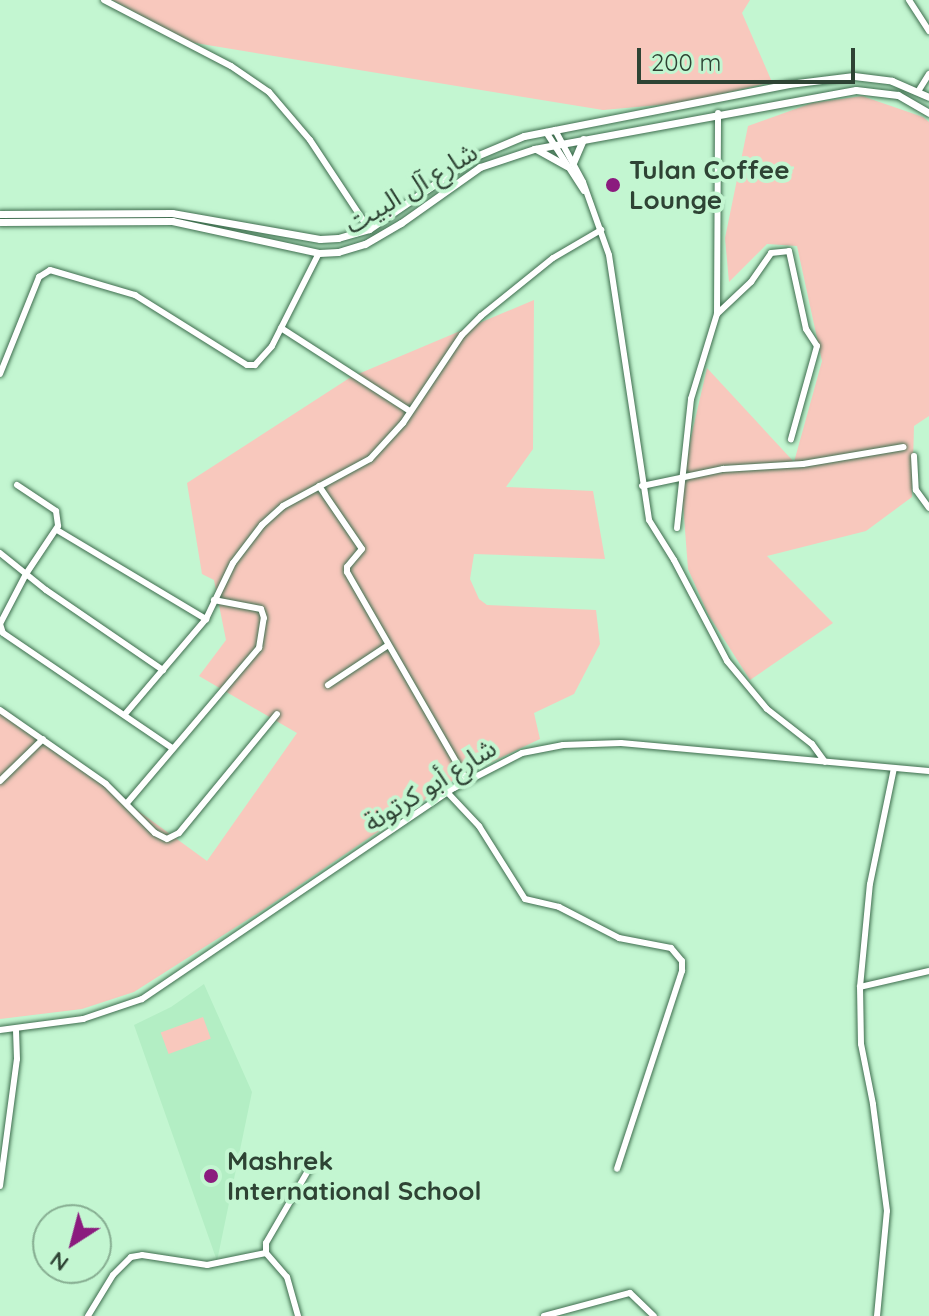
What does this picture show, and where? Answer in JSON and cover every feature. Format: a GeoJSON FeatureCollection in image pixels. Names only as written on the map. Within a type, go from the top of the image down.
{"type":"FeatureCollection","features":[{"type":"Feature","properties":{"kind":"street"},"geometry":{"type":"LineString","coordinates":[[104,0],[231,66],[269,92],[310,140],[369,229]]}},
{"type":"Feature","properties":{"kind":"street"},"geometry":{"type":"LineString","coordinates":[[909,0],[929,31]]}},
{"type":"Feature","properties":{"kind":"street"},"geometry":{"type":"LineString","coordinates":[[919,90],[929,74]]}},
{"type":"Feature","properties":{"kind":"street","name":"شارع آل البيت"},"geometry":{"type":"LineString","coordinates":[[0,214],[172,213],[320,239],[347,236],[369,229],[474,157],[503,143],[550,131],[789,84],[854,76],[892,81],[919,90],[929,97]]}},
{"type":"Feature","properties":{"kind":"street","name":"شارع آل البيت"},"geometry":{"type":"LineString","coordinates":[[0,222],[172,221],[319,253],[338,252],[370,241],[480,167],[534,149],[718,112],[856,90],[898,95],[929,113]]}},
{"type":"Feature","properties":{"kind":"street"},"geometry":{"type":"LineString","coordinates":[[677,528],[680,479],[692,394],[717,314],[718,112]]}},
{"type":"Feature","properties":{"kind":"street"},"geometry":{"type":"LineString","coordinates":[[550,131],[584,191],[601,230],[617,293],[649,520],[674,560],[722,654],[767,709],[812,744],[825,762]]}},
{"type":"Feature","properties":{"kind":"street"},"geometry":{"type":"LineString","coordinates":[[570,165],[583,139]]}},
{"type":"Feature","properties":{"kind":"street"},"geometry":{"type":"LineString","coordinates":[[534,149],[570,165]]}},
{"type":"Feature","properties":{"kind":"street"},"geometry":{"type":"LineString","coordinates":[[126,713],[206,619],[233,563],[262,525],[283,506],[370,459],[410,411],[462,335],[481,316],[553,258],[601,230]]}},
{"type":"Feature","properties":{"kind":"street"},"geometry":{"type":"LineString","coordinates":[[717,314],[751,282],[771,253],[789,251],[806,329],[817,346],[791,439]]}},
{"type":"Feature","properties":{"kind":"street"},"geometry":{"type":"LineString","coordinates":[[0,374],[39,277],[50,270],[135,295],[247,365],[261,361],[319,253]]}},
{"type":"Feature","properties":{"kind":"street"},"geometry":{"type":"LineString","coordinates":[[281,328],[410,411]]}},
{"type":"Feature","properties":{"kind":"street"},"geometry":{"type":"LineString","coordinates":[[642,486],[723,469],[803,464],[904,447]]}},
{"type":"Feature","properties":{"kind":"street"},"geometry":{"type":"LineString","coordinates":[[914,456],[916,490],[929,508]]}},
{"type":"Feature","properties":{"kind":"street"},"geometry":{"type":"LineString","coordinates":[[17,485],[56,511],[57,530],[26,574],[0,624],[3,633],[81,688],[126,713],[172,748]]}},
{"type":"Feature","properties":{"kind":"street"},"geometry":{"type":"LineString","coordinates":[[319,486],[362,549],[346,569],[387,646],[467,781]]}},
{"type":"Feature","properties":{"kind":"street"},"geometry":{"type":"LineString","coordinates":[[57,530],[206,619]]}},
{"type":"Feature","properties":{"kind":"street"},"geometry":{"type":"LineString","coordinates":[[0,553],[163,670]]}},
{"type":"Feature","properties":{"kind":"street"},"geometry":{"type":"LineString","coordinates":[[127,803],[259,648],[264,618],[261,609],[214,600]]}},
{"type":"Feature","properties":{"kind":"street"},"geometry":{"type":"LineString","coordinates":[[328,685],[387,646]]}},
{"type":"Feature","properties":{"kind":"street"},"geometry":{"type":"LineString","coordinates":[[0,710],[127,803],[159,836],[167,839],[176,836],[277,714]]}},
{"type":"Feature","properties":{"kind":"street"},"geometry":{"type":"LineString","coordinates":[[0,781],[43,739]]}},
{"type":"Feature","properties":{"kind":"street","name":"شارع أبو كرتونة"},"geometry":{"type":"LineString","coordinates":[[0,1030],[97,1016],[142,999],[447,792],[522,753],[586,742],[929,771]]}},
{"type":"Feature","properties":{"kind":"street"},"geometry":{"type":"LineString","coordinates":[[877,1316],[887,1211],[873,1104],[861,1044],[860,987],[870,884],[894,768]]}},
{"type":"Feature","properties":{"kind":"street"},"geometry":{"type":"LineString","coordinates":[[447,792],[479,826],[525,899],[559,907],[619,938],[671,948],[682,961],[682,971],[617,1169]]}},
{"type":"Feature","properties":{"kind":"street"},"geometry":{"type":"LineString","coordinates":[[860,987],[929,971]]}},
{"type":"Feature","properties":{"kind":"street"},"geometry":{"type":"LineString","coordinates":[[0,1186],[17,1059],[16,1029]]}},
{"type":"Feature","properties":{"kind":"street"},"geometry":{"type":"LineString","coordinates":[[298,1316],[287,1277],[266,1253],[266,1243],[312,1164]]}},
{"type":"Feature","properties":{"kind":"street"},"geometry":{"type":"LineString","coordinates":[[88,1316],[113,1275],[131,1257],[142,1255],[207,1265],[266,1253]]}},
{"type":"Feature","properties":{"kind":"street"},"geometry":{"type":"LineString","coordinates":[[544,1316],[630,1293],[654,1316]]}},
{"type":"Feature","properties":{"kind":"shaded area"},"geometry":{"type":"Polygon","coordinates":[[[112,0],[750,0],[742,13],[772,82],[683,103],[603,110],[189,42],[112,0]]]}},
{"type":"Feature","properties":{"kind":"shaded area"},"geometry":{"type":"Polygon","coordinates":[[[862,96],[923,117],[929,122],[929,416],[914,426],[912,497],[866,531],[767,556],[833,623],[750,680],[708,614],[688,569],[682,491],[691,437],[707,368],[794,462],[822,361],[797,246],[767,244],[729,282],[725,238],[748,126],[812,103],[862,96]]]}},
{"type":"Feature","properties":{"kind":"shaded area"},"geometry":{"type":"Polygon","coordinates":[[[534,300],[533,449],[506,487],[593,491],[605,559],[474,554],[470,579],[479,599],[487,605],[596,610],[600,644],[574,694],[534,713],[540,739],[454,780],[266,908],[134,992],[82,1009],[0,1019],[0,710],[207,861],[297,733],[199,676],[226,640],[214,580],[202,574],[187,483],[351,377],[534,300]]]}},
{"type":"Feature","properties":{"kind":"shaded area","name":"Mashrek International School"},"geometry":{"type":"Polygon","coordinates":[[[204,984],[252,1092],[217,1261],[134,1025],[171,1007],[204,984]]]}},
{"type":"Feature","properties":{"kind":"shaded area"},"geometry":{"type":"Polygon","coordinates":[[[203,1017],[211,1039],[169,1054],[161,1032],[203,1017]]]}},
{"type":"Feature","properties":{"kind":"place","name":"Tulan Coffee Lounge"},"geometry":{"type":"Point","coordinates":[613,185]}},
{"type":"Feature","properties":{"kind":"place","name":"Mashrek International School"},"geometry":{"type":"Point","coordinates":[211,1176]}}]}
